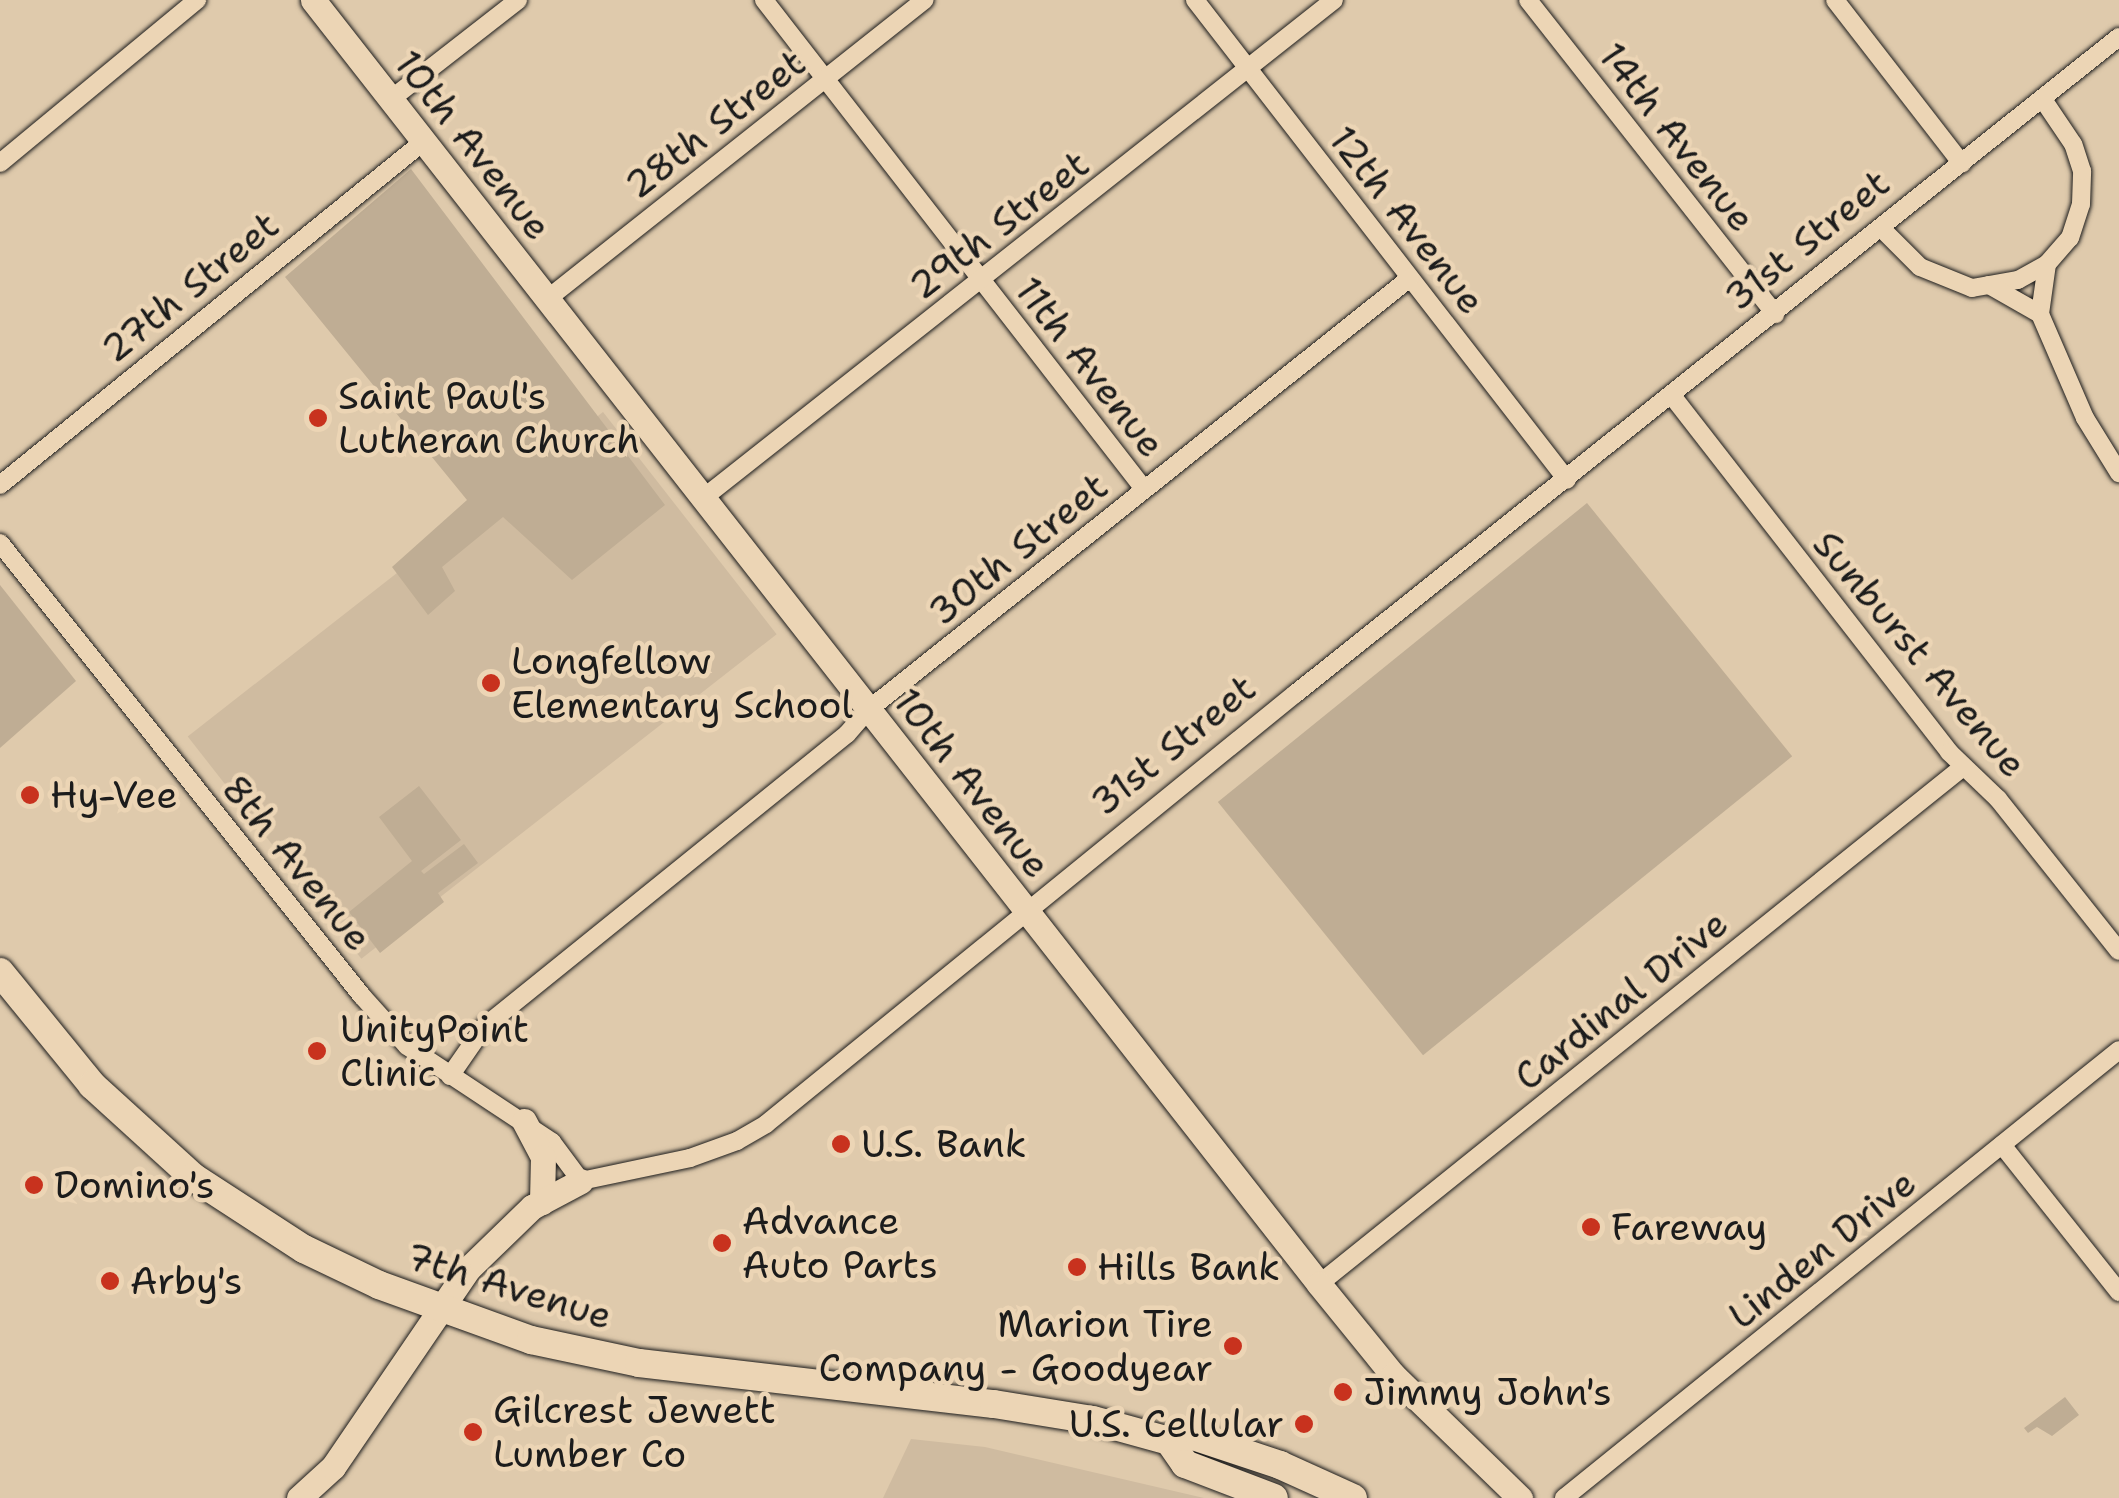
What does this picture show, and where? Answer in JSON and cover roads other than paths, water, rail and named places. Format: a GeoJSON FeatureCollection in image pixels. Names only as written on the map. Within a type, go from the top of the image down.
{"type":"FeatureCollection","features":[{"type":"Feature","properties":{"kind":"main road","name":"7th Avenue"},"geometry":{"type":"LineString","coordinates":[[0,972],[92,1084],[193,1177],[304,1248],[379,1286],[531,1340],[638,1363],[994,1404],[1093,1420],[1169,1441],[1194,1436],[1280,1465],[1352,1498]]}},
{"type":"Feature","properties":{"kind":"main road","name":"7th Avenue"},"geometry":{"type":"LineString","coordinates":[[1169,1441],[1185,1464],[1274,1498]]}},
{"type":"Feature","properties":{"kind":"street"},"geometry":{"type":"LineString","coordinates":[[0,163],[197,0]]}},
{"type":"Feature","properties":{"kind":"street","name":"10th Avenue"},"geometry":{"type":"LineString","coordinates":[[313,0],[1026,914],[1393,1376],[1520,1498]]}},
{"type":"Feature","properties":{"kind":"street"},"geometry":{"type":"LineString","coordinates":[[391,100],[518,0]]}},
{"type":"Feature","properties":{"kind":"street","name":"11th Avenue"},"geometry":{"type":"LineString","coordinates":[[764,0],[1144,489]]}},
{"type":"Feature","properties":{"kind":"street","name":"28th Street"},"geometry":{"type":"LineString","coordinates":[[546,300],[924,0]]}},
{"type":"Feature","properties":{"kind":"street","name":"12th Avenue"},"geometry":{"type":"LineString","coordinates":[[1195,0],[1567,480]]}},
{"type":"Feature","properties":{"kind":"street","name":"29th Street"},"geometry":{"type":"LineString","coordinates":[[702,499],[1334,0]]}},
{"type":"Feature","properties":{"kind":"street","name":"14th Avenue"},"geometry":{"type":"LineString","coordinates":[[1528,0],[1774,314]]}},
{"type":"Feature","properties":{"kind":"street"},"geometry":{"type":"LineString","coordinates":[[1835,0],[1962,164]]}},
{"type":"Feature","properties":{"kind":"street","name":"31st Street"},"geometry":{"type":"LineString","coordinates":[[299,1498],[333,1467],[469,1268],[542,1202],[581,1181],[690,1158],[737,1141],[766,1124],[2119,37]]}},
{"type":"Feature","properties":{"kind":"street"},"geometry":{"type":"LineString","coordinates":[[1882,228],[1920,268],[1972,288],[2018,280],[2046,264],[2070,238],[2081,204],[2082,171],[2074,144],[2042,98]]}},
{"type":"Feature","properties":{"kind":"street","name":"27th Street"},"geometry":{"type":"LineString","coordinates":[[0,485],[423,142]]}},
{"type":"Feature","properties":{"kind":"street"},"geometry":{"type":"LineString","coordinates":[[2046,264],[2040,314],[2085,418],[2119,472]]}},
{"type":"Feature","properties":{"kind":"street","name":"30th Street"},"geometry":{"type":"LineString","coordinates":[[450,1076],[484,1028],[847,734],[868,710],[1410,278]]}},
{"type":"Feature","properties":{"kind":"street"},"geometry":{"type":"LineString","coordinates":[[1989,285],[2040,314]]}},
{"type":"Feature","properties":{"kind":"street","name":"Sunburst Avenue"},"geometry":{"type":"LineString","coordinates":[[1672,396],[1963,767],[1998,799],[2119,951]]}},
{"type":"Feature","properties":{"kind":"street","name":"8th Avenue"},"geometry":{"type":"LineString","coordinates":[[0,544],[362,996],[408,1046],[552,1142],[581,1181]]}},
{"type":"Feature","properties":{"kind":"street","name":"Cardinal Drive"},"geometry":{"type":"LineString","coordinates":[[1319,1284],[1963,767]]}},
{"type":"Feature","properties":{"kind":"street","name":"Linden Drive"},"geometry":{"type":"LineString","coordinates":[[1564,1498],[2119,1050]]}},
{"type":"Feature","properties":{"kind":"street"},"geometry":{"type":"LineString","coordinates":[[524,1122],[543,1157],[542,1202]]}},
{"type":"Feature","properties":{"kind":"street"},"geometry":{"type":"LineString","coordinates":[[2002,1145],[2119,1292]]}},
{"type":"Feature","properties":{"kind":"place","name":"Saint Paul's Lutheran Church"},"geometry":{"type":"Point","coordinates":[318,418]}},
{"type":"Feature","properties":{"kind":"place","name":"Longfellow Elementary School"},"geometry":{"type":"Point","coordinates":[491,683]}},
{"type":"Feature","properties":{"kind":"place","name":"Hy-Vee"},"geometry":{"type":"Point","coordinates":[30,795]}},
{"type":"Feature","properties":{"kind":"place","name":"UnityPoint Clinic"},"geometry":{"type":"Point","coordinates":[317,1051]}},
{"type":"Feature","properties":{"kind":"place","name":"U.S. Bank"},"geometry":{"type":"Point","coordinates":[841,1144]}},
{"type":"Feature","properties":{"kind":"place","name":"Domino's"},"geometry":{"type":"Point","coordinates":[34,1185]}},
{"type":"Feature","properties":{"kind":"place","name":"Fareway"},"geometry":{"type":"Point","coordinates":[1591,1227]}},
{"type":"Feature","properties":{"kind":"place","name":"Advance Auto Parts"},"geometry":{"type":"Point","coordinates":[722,1243]}},
{"type":"Feature","properties":{"kind":"place","name":"Hills Bank"},"geometry":{"type":"Point","coordinates":[1077,1267]}},
{"type":"Feature","properties":{"kind":"place","name":"Arby's"},"geometry":{"type":"Point","coordinates":[110,1281]}},
{"type":"Feature","properties":{"kind":"place","name":"Marion Tire Company - Goodyear"},"geometry":{"type":"Point","coordinates":[1233,1346]}},
{"type":"Feature","properties":{"kind":"place","name":"Jimmy John's"},"geometry":{"type":"Point","coordinates":[1343,1392]}},
{"type":"Feature","properties":{"kind":"place","name":"U.S. Cellular"},"geometry":{"type":"Point","coordinates":[1304,1424]}},
{"type":"Feature","properties":{"kind":"place","name":"Gilcrest Jewett Lumber Co"},"geometry":{"type":"Point","coordinates":[473,1432]}}]}
